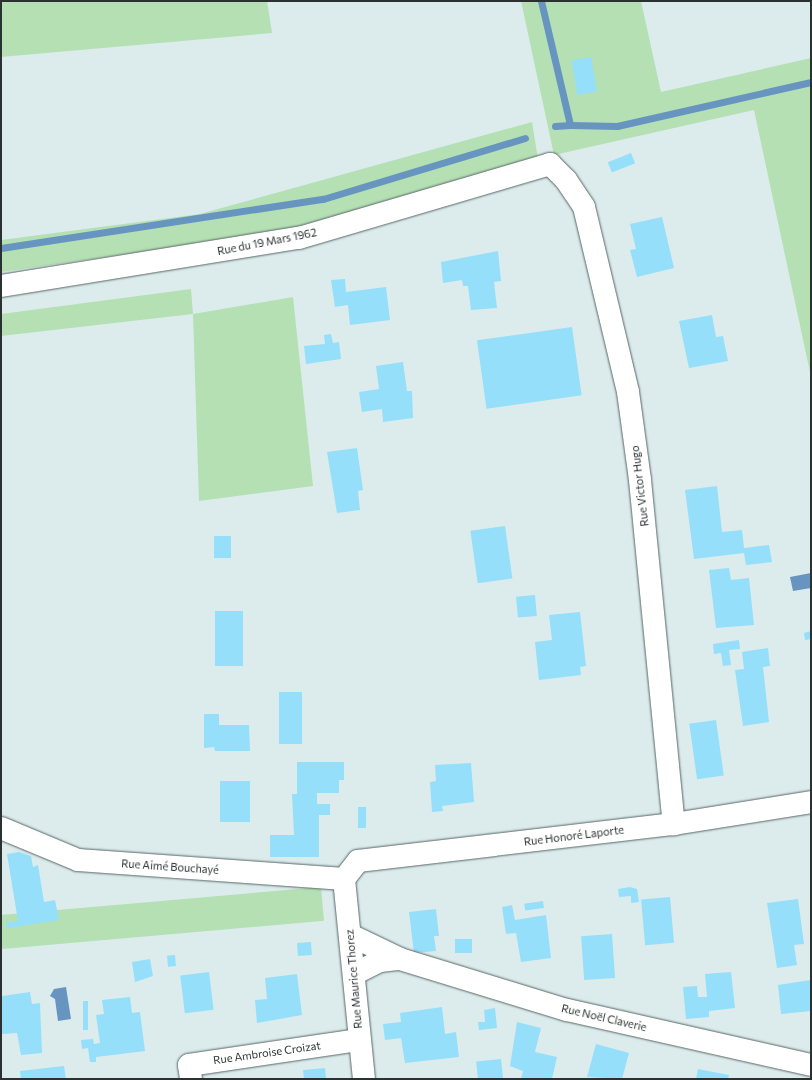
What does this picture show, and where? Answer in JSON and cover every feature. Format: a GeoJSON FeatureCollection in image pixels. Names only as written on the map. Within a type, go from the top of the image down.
{"type":"FeatureCollection","features":[{"type":"Feature","properties":{"kind":"street","name":"Rue du 19 Mars 1962"},"geometry":{"type":"LineString","coordinates":[[1,286],[299,238],[550,164]]}},
{"type":"Feature","properties":{"kind":"street","name":"Rue Victor Hugo"},"geometry":{"type":"LineString","coordinates":[[550,164],[566,180],[584,208],[628,392],[640,480],[674,824]]}},
{"type":"Feature","properties":{"kind":"street","name":"Rue Honoré Laporte"},"geometry":{"type":"LineString","coordinates":[[344,879],[358,861],[674,824],[811,802]]}},
{"type":"Feature","properties":{"kind":"street","name":"Rue Aimé Bouchayé"},"geometry":{"type":"LineString","coordinates":[[1,828],[78,860],[344,879]]}},
{"type":"Feature","properties":{"kind":"street","name":"Rue Maurice Thorez"},"geometry":{"type":"LineString","coordinates":[[344,879],[364,1079]]}},
{"type":"Feature","properties":{"kind":"street","name":"Rue Noël Claverie"},"geometry":{"type":"LineString","coordinates":[[350,935],[400,959],[567,1010],[811,1065]]}},
{"type":"Feature","properties":{"kind":"street","name":"Rue Noël Claverie"},"geometry":{"type":"LineString","coordinates":[[354,974],[380,961],[400,959]]}},
{"type":"Feature","properties":{"kind":"street","name":"Rue Ambroise Croizat"},"geometry":{"type":"LineString","coordinates":[[191,1079],[189,1064],[359,1040]]}},
{"type":"Feature","properties":{"kind":"green space"},"geometry":{"type":"Polygon","coordinates":[[[1,1],[267,1],[272,33],[1,57],[1,1]]]}},
{"type":"Feature","properties":{"kind":"green space"},"geometry":{"type":"Polygon","coordinates":[[[521,1],[641,1],[661,92],[811,58],[811,377],[754,110],[554,155],[521,1]]]}},
{"type":"Feature","properties":{"kind":"green space"},"geometry":{"type":"Polygon","coordinates":[[[532,122],[538,159],[294,230],[1,272],[1,240],[200,214],[532,122]]]}},
{"type":"Feature","properties":{"kind":"green space"},"geometry":{"type":"Polygon","coordinates":[[[191,289],[193,314],[1,336],[1,314],[191,289]]]}},
{"type":"Feature","properties":{"kind":"green space"},"geometry":{"type":"Polygon","coordinates":[[[293,297],[313,486],[199,501],[193,314],[293,297]]]}},
{"type":"Feature","properties":{"kind":"green space"},"geometry":{"type":"Polygon","coordinates":[[[321,887],[324,921],[2,949],[1,915],[321,887]]]}},
{"type":"Feature","properties":{"kind":"water"},"geometry":{"type":"Polygon","coordinates":[[[811,573],[811,588],[793,591],[790,577],[811,573]]]}},
{"type":"Feature","properties":{"kind":"water"},"geometry":{"type":"Polygon","coordinates":[[[66,987],[71,1019],[58,1021],[55,999],[50,996],[54,989],[66,987]]]}},
{"type":"Feature","properties":{"kind":"building"},"geometry":{"type":"Polygon","coordinates":[[[591,57],[597,91],[577,95],[571,60],[591,57]]]}},
{"type":"Feature","properties":{"kind":"building"},"geometry":{"type":"Polygon","coordinates":[[[631,153],[635,163],[612,173],[608,162],[631,153]]]}},
{"type":"Feature","properties":{"kind":"building"},"geometry":{"type":"Polygon","coordinates":[[[662,217],[674,268],[637,277],[630,250],[636,249],[630,224],[662,217]]]}},
{"type":"Feature","properties":{"kind":"building"},"geometry":{"type":"Polygon","coordinates":[[[498,251],[501,281],[494,282],[497,308],[471,310],[468,286],[463,286],[462,280],[443,283],[441,262],[498,251]]]}},
{"type":"Feature","properties":{"kind":"building"},"geometry":{"type":"Polygon","coordinates":[[[345,279],[346,292],[386,287],[390,320],[350,325],[348,305],[335,307],[331,280],[345,279]]]}},
{"type":"Feature","properties":{"kind":"building"},"geometry":{"type":"Polygon","coordinates":[[[712,315],[716,337],[723,336],[728,361],[689,368],[679,321],[712,315]]]}},
{"type":"Feature","properties":{"kind":"building"},"geometry":{"type":"Polygon","coordinates":[[[572,327],[582,395],[487,409],[477,340],[572,327]]]}},
{"type":"Feature","properties":{"kind":"building"},"geometry":{"type":"Polygon","coordinates":[[[331,334],[333,343],[339,342],[341,359],[306,364],[304,346],[325,344],[324,335],[331,334]]]}},
{"type":"Feature","properties":{"kind":"building"},"geometry":{"type":"Polygon","coordinates":[[[403,362],[407,391],[412,391],[413,418],[383,422],[382,409],[362,412],[359,392],[379,389],[376,366],[403,362]]]}},
{"type":"Feature","properties":{"kind":"building"},"geometry":{"type":"Polygon","coordinates":[[[357,448],[363,490],[358,491],[360,510],[337,513],[327,452],[357,448]]]}},
{"type":"Feature","properties":{"kind":"building"},"geometry":{"type":"Polygon","coordinates":[[[717,486],[722,532],[742,530],[744,548],[769,545],[772,562],[746,565],[744,553],[694,559],[685,490],[717,486]]]}},
{"type":"Feature","properties":{"kind":"building"},"geometry":{"type":"Polygon","coordinates":[[[505,526],[512,578],[478,583],[470,531],[505,526]]]}},
{"type":"Feature","properties":{"kind":"building"},"geometry":{"type":"Polygon","coordinates":[[[214,536],[231,536],[231,558],[214,558],[214,536]]]}},
{"type":"Feature","properties":{"kind":"building"},"geometry":{"type":"Polygon","coordinates":[[[729,568],[731,580],[749,578],[754,625],[716,628],[709,570],[729,568]]]}},
{"type":"Feature","properties":{"kind":"building"},"geometry":{"type":"Polygon","coordinates":[[[535,595],[537,616],[518,618],[516,597],[535,595]]]}},
{"type":"Feature","properties":{"kind":"building"},"geometry":{"type":"Polygon","coordinates":[[[215,611],[243,611],[243,666],[215,666],[215,611]]]}},
{"type":"Feature","properties":{"kind":"building"},"geometry":{"type":"Polygon","coordinates":[[[580,612],[586,666],[580,667],[581,675],[539,680],[535,642],[552,640],[549,615],[580,612]]]}},
{"type":"Feature","properties":{"kind":"building"},"geometry":{"type":"Polygon","coordinates":[[[811,631],[811,639],[805,640],[804,633],[811,631]]]}},
{"type":"Feature","properties":{"kind":"building"},"geometry":{"type":"Polygon","coordinates":[[[739,640],[740,649],[729,650],[731,665],[723,666],[721,653],[714,654],[713,644],[739,640]]]}},
{"type":"Feature","properties":{"kind":"building"},"geometry":{"type":"Polygon","coordinates":[[[768,648],[770,666],[763,667],[769,722],[743,726],[735,670],[744,669],[742,652],[768,648]]]}},
{"type":"Feature","properties":{"kind":"building"},"geometry":{"type":"Polygon","coordinates":[[[279,692],[302,692],[302,744],[279,744],[279,692]]]}},
{"type":"Feature","properties":{"kind":"building"},"geometry":{"type":"Polygon","coordinates":[[[204,714],[219,714],[219,725],[249,725],[250,751],[215,751],[214,747],[204,748],[204,714]]]}},
{"type":"Feature","properties":{"kind":"building"},"geometry":{"type":"Polygon","coordinates":[[[716,720],[724,775],[697,779],[689,724],[716,720]]]}},
{"type":"Feature","properties":{"kind":"building"},"geometry":{"type":"Polygon","coordinates":[[[297,762],[344,762],[344,780],[339,780],[339,793],[317,793],[317,804],[330,804],[330,815],[319,815],[319,857],[270,857],[270,835],[294,835],[292,794],[297,794],[297,762]]]}},
{"type":"Feature","properties":{"kind":"building"},"geometry":{"type":"Polygon","coordinates":[[[471,763],[474,802],[442,806],[443,811],[432,812],[430,782],[436,781],[435,765],[471,763]]]}},
{"type":"Feature","properties":{"kind":"building"},"geometry":{"type":"Polygon","coordinates":[[[220,781],[250,781],[250,822],[220,822],[220,781]]]}},
{"type":"Feature","properties":{"kind":"building"},"geometry":{"type":"Polygon","coordinates":[[[358,807],[366,807],[366,828],[358,828],[358,807]]]}},
{"type":"Feature","properties":{"kind":"building"},"geometry":{"type":"Polygon","coordinates":[[[19,852],[31,856],[33,867],[38,865],[44,902],[55,900],[59,920],[7,928],[6,923],[18,921],[7,854],[19,852]]]}},
{"type":"Feature","properties":{"kind":"building"},"geometry":{"type":"Polygon","coordinates":[[[630,887],[637,889],[639,902],[631,903],[631,896],[619,897],[618,889],[630,887]]]}},
{"type":"Feature","properties":{"kind":"building"},"geometry":{"type":"Polygon","coordinates":[[[670,897],[674,943],[645,945],[641,900],[670,897]]]}},
{"type":"Feature","properties":{"kind":"building"},"geometry":{"type":"Polygon","coordinates":[[[798,899],[804,944],[794,945],[797,965],[777,968],[767,903],[798,899]]]}},
{"type":"Feature","properties":{"kind":"building"},"geometry":{"type":"Polygon","coordinates":[[[543,901],[544,908],[525,911],[524,904],[543,901]]]}},
{"type":"Feature","properties":{"kind":"building"},"geometry":{"type":"Polygon","coordinates":[[[512,905],[515,920],[546,915],[551,958],[521,962],[516,933],[506,934],[502,907],[512,905]]]}},
{"type":"Feature","properties":{"kind":"building"},"geometry":{"type":"Polygon","coordinates":[[[436,909],[439,936],[434,936],[436,951],[414,953],[409,912],[436,909]]]}},
{"type":"Feature","properties":{"kind":"building"},"geometry":{"type":"Polygon","coordinates":[[[612,934],[615,978],[584,980],[581,936],[612,934]]]}},
{"type":"Feature","properties":{"kind":"building"},"geometry":{"type":"Polygon","coordinates":[[[455,939],[472,939],[472,953],[455,953],[455,939]]]}},
{"type":"Feature","properties":{"kind":"building"},"geometry":{"type":"Polygon","coordinates":[[[311,942],[312,955],[298,956],[297,943],[311,942]]]}},
{"type":"Feature","properties":{"kind":"building"},"geometry":{"type":"Polygon","coordinates":[[[175,955],[176,966],[168,967],[167,956],[175,955]]]}},
{"type":"Feature","properties":{"kind":"building"},"geometry":{"type":"Polygon","coordinates":[[[150,959],[153,976],[135,982],[132,962],[150,959]]]}},
{"type":"Feature","properties":{"kind":"building"},"geometry":{"type":"Polygon","coordinates":[[[209,972],[214,1010],[185,1013],[180,976],[209,972]]]}},
{"type":"Feature","properties":{"kind":"building"},"geometry":{"type":"Polygon","coordinates":[[[731,972],[735,1008],[709,1011],[709,1017],[686,1019],[683,987],[697,986],[698,997],[707,997],[705,974],[731,972]]]}},
{"type":"Feature","properties":{"kind":"building"},"geometry":{"type":"Polygon","coordinates":[[[297,974],[302,1015],[257,1023],[255,1000],[267,999],[265,978],[297,974]]]}},
{"type":"Feature","properties":{"kind":"building"},"geometry":{"type":"Polygon","coordinates":[[[811,980],[811,1011],[781,1014],[778,985],[811,980]]]}},
{"type":"Feature","properties":{"kind":"building"},"geometry":{"type":"Polygon","coordinates":[[[30,992],[32,1004],[40,1003],[42,1053],[21,1055],[17,1033],[2,1034],[2,996],[30,992]]]}},
{"type":"Feature","properties":{"kind":"building"},"geometry":{"type":"Polygon","coordinates":[[[130,997],[132,1013],[140,1012],[145,1051],[96,1057],[96,1062],[90,1062],[88,1048],[82,1049],[81,1040],[93,1039],[94,1044],[100,1043],[96,1015],[104,1014],[102,1000],[130,997]]]}},
{"type":"Feature","properties":{"kind":"building"},"geometry":{"type":"Polygon","coordinates":[[[83,1001],[88,1001],[88,1030],[83,1030],[83,1001]]]}},
{"type":"Feature","properties":{"kind":"building"},"geometry":{"type":"Polygon","coordinates":[[[442,1007],[445,1034],[456,1032],[459,1057],[405,1063],[401,1038],[385,1040],[383,1024],[401,1022],[400,1013],[442,1007]]]}},
{"type":"Feature","properties":{"kind":"building"},"geometry":{"type":"Polygon","coordinates":[[[495,1008],[497,1028],[479,1030],[478,1022],[485,1022],[484,1010],[495,1008]]]}},
{"type":"Feature","properties":{"kind":"building"},"geometry":{"type":"Polygon","coordinates":[[[517,1022],[541,1028],[535,1052],[557,1057],[552,1079],[521,1079],[523,1071],[510,1066],[517,1022]]]}},
{"type":"Feature","properties":{"kind":"building"},"geometry":{"type":"Polygon","coordinates":[[[596,1044],[629,1053],[622,1079],[587,1077],[596,1044]]]}},
{"type":"Feature","properties":{"kind":"building"},"geometry":{"type":"Polygon","coordinates":[[[501,1059],[503,1079],[478,1079],[476,1062],[501,1059]]]}},
{"type":"Feature","properties":{"kind":"building"},"geometry":{"type":"Polygon","coordinates":[[[64,1066],[66,1079],[21,1079],[20,1071],[64,1066]]]}},
{"type":"Feature","properties":{"kind":"building"},"geometry":{"type":"Polygon","coordinates":[[[325,1068],[326,1078],[334,1079],[304,1079],[303,1070],[325,1068]]]}},
{"type":"Feature","properties":{"kind":"building"},"geometry":{"type":"Polygon","coordinates":[[[698,1069],[729,1075],[728,1079],[696,1079],[698,1069]]]}},
{"type":"Feature","properties":{"kind":"waterway"},"geometry":{"type":"LineString","coordinates":[[541,1],[570,125],[555,126]]}},
{"type":"Feature","properties":{"kind":"waterway"},"geometry":{"type":"LineString","coordinates":[[570,125],[617,126],[811,82]]}},
{"type":"Feature","properties":{"kind":"waterway"},"geometry":{"type":"LineString","coordinates":[[1,248],[323,199],[525,138]]}}]}
